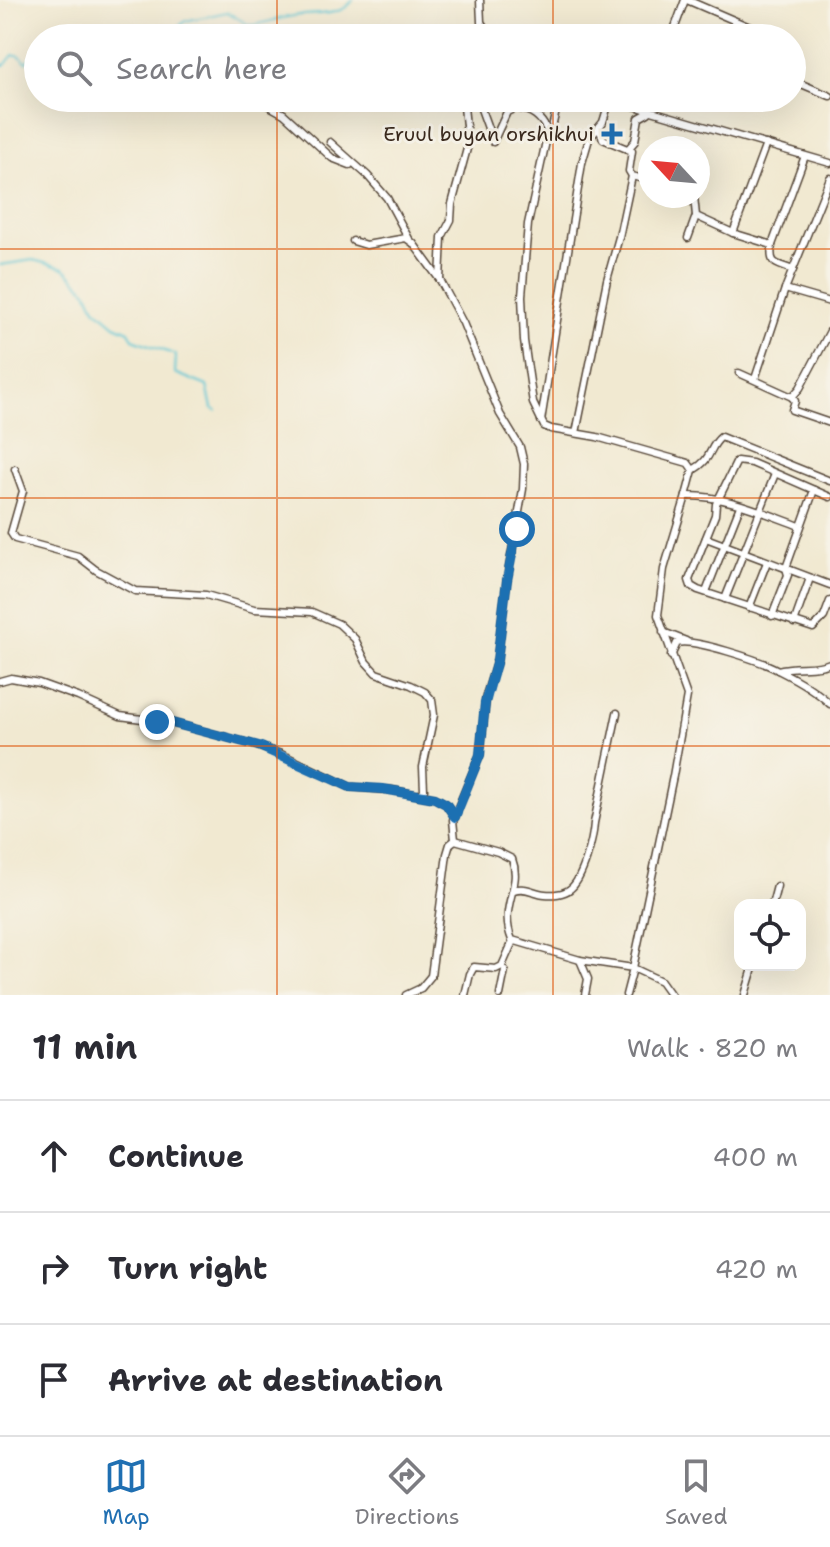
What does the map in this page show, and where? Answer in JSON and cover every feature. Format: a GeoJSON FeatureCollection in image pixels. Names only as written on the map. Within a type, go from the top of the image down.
{"type":"FeatureCollection","features":[{"type":"Feature","properties":{"kind":"street"},"geometry":{"type":"LineString","coordinates":[[480,0],[482,24]]}},
{"type":"Feature","properties":{"kind":"street"},"geometry":{"type":"LineString","coordinates":[[677,24],[686,0],[742,24]]}},
{"type":"Feature","properties":{"kind":"street"},"geometry":{"type":"LineString","coordinates":[[806,86],[830,96]]}},
{"type":"Feature","properties":{"kind":"street"},"geometry":{"type":"LineString","coordinates":[[280,112],[332,158],[358,168]]}},
{"type":"Feature","properties":{"kind":"street"},"geometry":{"type":"LineString","coordinates":[[440,280],[442,237],[451,220],[452,204],[468,145],[465,112]]}},
{"type":"Feature","properties":{"kind":"street"},"geometry":{"type":"LineString","coordinates":[[482,112],[493,142],[507,112]]}},
{"type":"Feature","properties":{"kind":"street"},"geometry":{"type":"LineString","coordinates":[[530,112],[543,121],[548,132],[528,224],[522,296],[524,341],[533,403],[541,421],[546,428],[678,458],[693,470]]}},
{"type":"Feature","properties":{"kind":"street"},"geometry":{"type":"LineString","coordinates":[[525,265],[533,213],[556,112]]}},
{"type":"Feature","properties":{"kind":"street"},"geometry":{"type":"LineString","coordinates":[[541,421],[582,163],[589,139],[599,128],[604,112]]}},
{"type":"Feature","properties":{"kind":"street"},"geometry":{"type":"LineString","coordinates":[[629,148],[635,141],[639,118],[648,112]]}},
{"type":"Feature","properties":{"kind":"street"},"geometry":{"type":"LineString","coordinates":[[653,112],[830,163]]}},
{"type":"Feature","properties":{"kind":"street"},"geometry":{"type":"LineString","coordinates":[[576,433],[632,176],[629,171],[632,151],[603,139],[599,128]]}},
{"type":"Feature","properties":{"kind":"street"},"geometry":{"type":"LineString","coordinates":[[330,142],[387,198],[409,239],[440,280],[463,323],[500,414],[520,447],[524,464],[496,666],[486,696],[480,755],[455,817],[455,840]]}},
{"type":"Feature","properties":{"kind":"street"},"geometry":{"type":"LineString","coordinates":[[733,233],[766,144]]}},
{"type":"Feature","properties":{"kind":"street"},"geometry":{"type":"LineString","coordinates":[[793,270],[772,261],[772,245],[805,156]]}},
{"type":"Feature","properties":{"kind":"street"},"geometry":{"type":"LineString","coordinates":[[632,176],[638,178]]}},
{"type":"Feature","properties":{"kind":"street"},"geometry":{"type":"LineString","coordinates":[[755,379],[785,289],[830,178]]}},
{"type":"Feature","properties":{"kind":"street"},"geometry":{"type":"LineString","coordinates":[[688,238],[696,216],[695,208]]}},
{"type":"Feature","properties":{"kind":"street"},"geometry":{"type":"LineString","coordinates":[[696,216],[733,233],[772,245]]}},
{"type":"Feature","properties":{"kind":"street"},"geometry":{"type":"LineString","coordinates":[[353,241],[366,245],[409,239]]}},
{"type":"Feature","properties":{"kind":"street"},"geometry":{"type":"LineString","coordinates":[[785,289],[830,302]]}},
{"type":"Feature","properties":{"kind":"street"},"geometry":{"type":"LineString","coordinates":[[792,397],[800,388],[830,331]]}},
{"type":"Feature","properties":{"kind":"street"},"geometry":{"type":"LineString","coordinates":[[739,373],[792,397],[795,401],[792,410],[830,423]]}},
{"type":"Feature","properties":{"kind":"street"},"geometry":{"type":"LineString","coordinates":[[626,995],[687,696],[658,615],[659,596],[675,526],[693,470],[708,461],[721,437],[830,481]]}},
{"type":"Feature","properties":{"kind":"street"},"geometry":{"type":"LineString","coordinates":[[830,497],[752,463],[737,461],[718,500],[689,580],[691,586],[706,592],[813,628],[830,601]]}},
{"type":"Feature","properties":{"kind":"street"},"geometry":{"type":"LineString","coordinates":[[15,469],[23,491],[11,533],[15,539],[78,556],[96,570],[135,591],[206,595],[260,610],[319,614],[351,634],[369,667],[376,673],[425,692],[432,700],[434,715],[423,767],[424,790],[421,794]]}},
{"type":"Feature","properties":{"kind":"street"},"geometry":{"type":"LineString","coordinates":[[725,599],[775,474]]}},
{"type":"Feature","properties":{"kind":"street"},"geometry":{"type":"LineString","coordinates":[[772,616],[814,490]]}},
{"type":"Feature","properties":{"kind":"street"},"geometry":{"type":"LineString","coordinates":[[686,496],[718,500],[800,526]]}},
{"type":"Feature","properties":{"kind":"street"},"geometry":{"type":"LineString","coordinates":[[706,592],[740,506]]}},
{"type":"Feature","properties":{"kind":"street"},"geometry":{"type":"LineString","coordinates":[[706,538],[830,585]]}},
{"type":"Feature","properties":{"kind":"street"},"geometry":{"type":"LineString","coordinates":[[749,608],[767,562]]}},
{"type":"Feature","properties":{"kind":"street"},"geometry":{"type":"LineString","coordinates":[[794,623],[810,578]]}},
{"type":"Feature","properties":{"kind":"street"},"geometry":{"type":"LineString","coordinates":[[662,632],[778,670],[830,704]]}},
{"type":"Feature","properties":{"kind":"street"},"geometry":{"type":"LineString","coordinates":[[671,656],[677,643],[686,641]]}},
{"type":"Feature","properties":{"kind":"street"},"geometry":{"type":"LineString","coordinates":[[778,670],[830,663]]}},
{"type":"Feature","properties":{"kind":"street"},"geometry":{"type":"LineString","coordinates":[[0,681],[11,678],[39,683],[120,716],[172,723],[248,743],[281,754],[350,787],[421,794],[446,804],[455,817]]}},
{"type":"Feature","properties":{"kind":"street"},"geometry":{"type":"LineString","coordinates":[[514,890],[521,888],[548,894],[567,892],[575,884],[593,837],[617,713]]}},
{"type":"Feature","properties":{"kind":"street"},"geometry":{"type":"LineString","coordinates":[[455,840],[510,857],[515,868],[514,890],[506,915],[506,928],[513,941],[580,960],[633,968],[661,981],[671,995]]}},
{"type":"Feature","properties":{"kind":"street"},"geometry":{"type":"LineString","coordinates":[[406,995],[425,985],[431,976],[447,854],[455,840]]}},
{"type":"Feature","properties":{"kind":"street"},"geometry":{"type":"LineString","coordinates":[[774,899],[777,886]]}},
{"type":"Feature","properties":{"kind":"street"},"geometry":{"type":"LineString","coordinates":[[465,995],[474,967],[496,969],[502,966],[513,941]]}},
{"type":"Feature","properties":{"kind":"street"},"geometry":{"type":"LineString","coordinates":[[580,960],[588,979],[585,995]]}},
{"type":"Feature","properties":{"kind":"street"},"geometry":{"type":"LineString","coordinates":[[500,995],[505,970]]}},
{"type":"Feature","properties":{"kind":"street"},"geometry":{"type":"LineString","coordinates":[[745,995],[752,971]]}},
{"type":"Feature","properties":{"kind":"waterway"},"geometry":{"type":"LineString","coordinates":[[259,24],[294,16],[336,12],[353,0]]}},
{"type":"Feature","properties":{"kind":"waterway"},"geometry":{"type":"LineString","coordinates":[[182,24],[227,12],[247,24]]}},
{"type":"Feature","properties":{"kind":"waterway"},"geometry":{"type":"LineString","coordinates":[[0,65],[5,65],[13,55],[24,60]]}},
{"type":"Feature","properties":{"kind":"waterway"},"geometry":{"type":"LineString","coordinates":[[0,265],[33,260],[64,268],[87,291],[95,308],[115,325],[129,331],[133,339],[176,355],[175,373],[207,386],[212,408],[217,411]]}},
{"type":"Feature","properties":{"kind":"place","name":"Eruul buyan orshikhui"},"geometry":{"type":"Point","coordinates":[612,134]}},
{"type":"Feature","properties":{"kind":"route"},"geometry":{"type":"LineString","coordinates":[[157,722],[172,723],[259,746],[350,787],[412,792],[435,798],[448,805],[455,817],[480,755],[486,696],[497,660],[517,529]]}}]}
